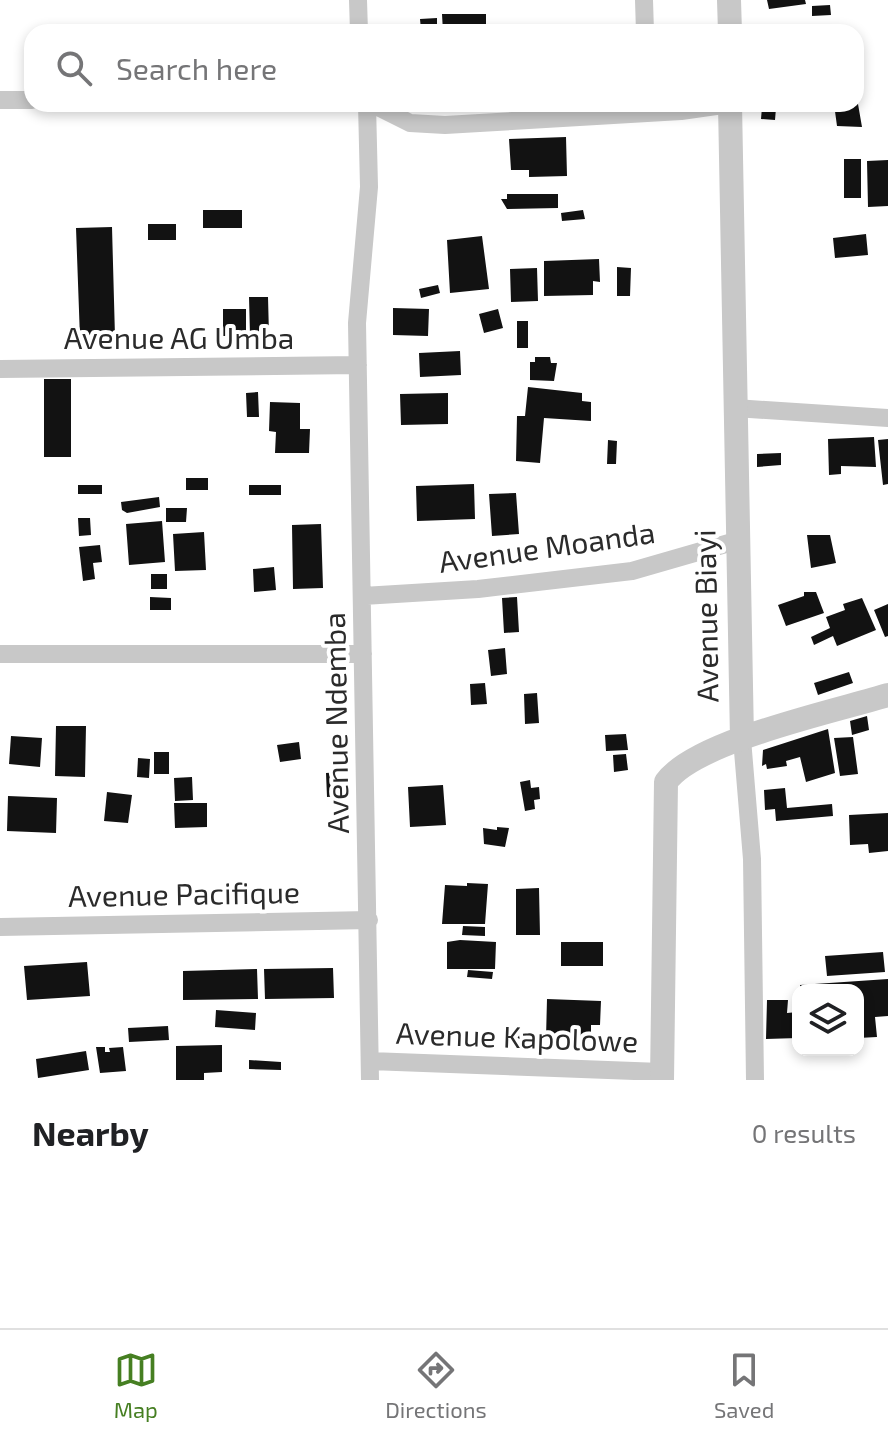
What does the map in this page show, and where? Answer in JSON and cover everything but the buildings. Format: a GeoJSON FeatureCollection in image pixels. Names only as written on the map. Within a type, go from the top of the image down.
{"type":"FeatureCollection","features":[{"type":"Feature","properties":{"kind":"street"},"geometry":{"type":"LineString","coordinates":[[358,0],[359,24]]}},
{"type":"Feature","properties":{"kind":"street"},"geometry":{"type":"LineString","coordinates":[[644,0],[645,24]]}},
{"type":"Feature","properties":{"kind":"street"},"geometry":{"type":"LineString","coordinates":[[729,0],[730,24]]}},
{"type":"Feature","properties":{"kind":"street"},"geometry":{"type":"LineString","coordinates":[[0,100],[24,100]]}},
{"type":"Feature","properties":{"kind":"street","name":"Avenue Ndemba"},"geometry":{"type":"LineString","coordinates":[[370,112],[369,187],[357,323],[370,1080]]}},
{"type":"Feature","properties":{"kind":"street"},"geometry":{"type":"LineString","coordinates":[[387,112],[410,123],[445,125],[601,112]]}},
{"type":"Feature","properties":{"kind":"street","name":"Avenue Biayi"},"geometry":{"type":"LineString","coordinates":[[662,1076],[666,782],[688,760],[742,739],[730,112]]}},
{"type":"Feature","properties":{"kind":"street","name":"Avenue AG Umba"},"geometry":{"type":"LineString","coordinates":[[0,369],[358,365]]}},
{"type":"Feature","properties":{"kind":"street"},"geometry":{"type":"LineString","coordinates":[[735,408],[888,418]]}},
{"type":"Feature","properties":{"kind":"street","name":"Avenue Moanda"},"geometry":{"type":"LineString","coordinates":[[363,596],[478,589],[632,571],[736,541]]}},
{"type":"Feature","properties":{"kind":"street"},"geometry":{"type":"LineString","coordinates":[[0,654],[363,654]]}},
{"type":"Feature","properties":{"kind":"street"},"geometry":{"type":"LineString","coordinates":[[755,1080],[752,859],[742,739],[888,695]]}},
{"type":"Feature","properties":{"kind":"street","name":"Avenue Pacifique"},"geometry":{"type":"LineString","coordinates":[[0,927],[369,920]]}},
{"type":"Feature","properties":{"kind":"street","name":"Avenue Kapolowe"},"geometry":{"type":"LineString","coordinates":[[370,1061],[662,1076]]}}]}
